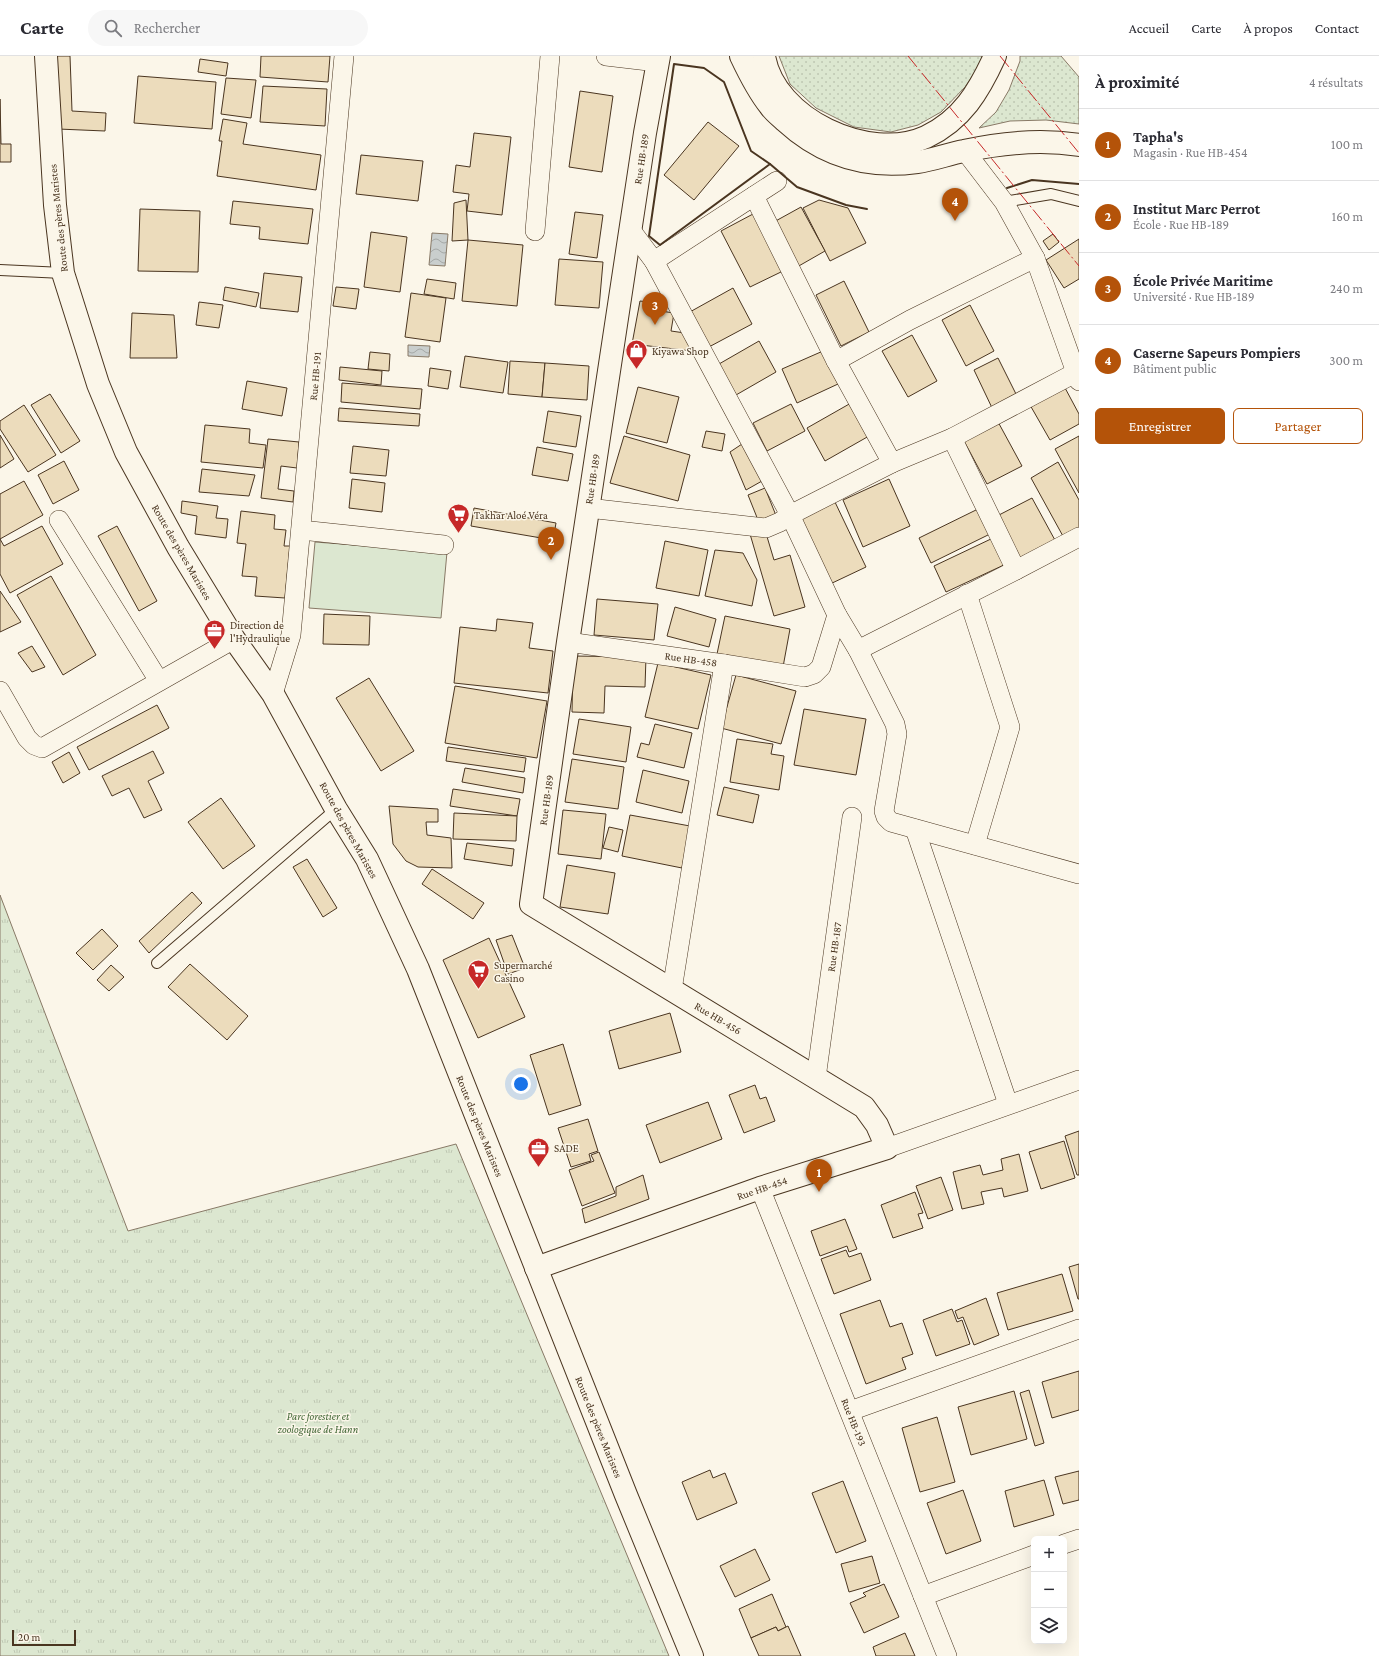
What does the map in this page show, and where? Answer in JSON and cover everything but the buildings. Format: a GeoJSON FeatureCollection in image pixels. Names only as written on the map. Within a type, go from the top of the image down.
{"type":"FeatureCollection","features":[{"type":"Feature","properties":{"kind":"main road","name":"Route des pères Maristes"},"geometry":{"type":"LineString","coordinates":[[46,56],[55,205],[63,273],[98,384],[126,452],[178,547],[234,639],[273,694],[336,809],[367,859],[418,969],[692,1656]]}},
{"type":"Feature","properties":{"kind":"main road"},"geometry":{"type":"LineString","coordinates":[[741,56],[753,80],[770,107],[792,128],[817,146],[846,157],[876,164],[916,162],[965,151],[1017,143],[1050,142],[1079,145]]}},
{"type":"Feature","properties":{"kind":"main road"},"geometry":{"type":"LineString","coordinates":[[764,56],[772,82],[787,100],[807,119],[833,133],[866,143],[899,144],[925,137],[948,124],[969,104],[983,81],[995,56]]}},
{"type":"Feature","properties":{"kind":"main road","name":"Rue HB-189"},"geometry":{"type":"LineString","coordinates":[[531,904],[588,508],[630,229],[658,59]]}},
{"type":"Feature","properties":{"kind":"main road","name":"Rue HB-456"},"geometry":{"type":"LineString","coordinates":[[531,904],[864,1107],[877,1125],[887,1148]]}},
{"type":"Feature","properties":{"kind":"main road","name":"Rue HB-454"},"geometry":{"type":"LineString","coordinates":[[536,1268],[760,1188],[887,1148]]}},
{"type":"Feature","properties":{"kind":"street","name":"Rue HB-191"},"geometry":{"type":"LineString","coordinates":[[273,694],[291,635],[344,56]]}},
{"type":"Feature","properties":{"kind":"street"},"geometry":{"type":"LineString","coordinates":[[535,231],[550,56]]}},
{"type":"Feature","properties":{"kind":"street"},"geometry":{"type":"LineString","coordinates":[[606,56],[658,59]]}},
{"type":"Feature","properties":{"kind":"street"},"geometry":{"type":"LineString","coordinates":[[588,508],[766,528],[892,463],[952,438],[1077,377],[1035,258],[1004,202],[965,151]]}},
{"type":"Feature","properties":{"kind":"street"},"geometry":{"type":"LineString","coordinates":[[654,261],[777,181]]}},
{"type":"Feature","properties":{"kind":"street"},"geometry":{"type":"LineString","coordinates":[[754,196],[836,361],[892,463]]}},
{"type":"Feature","properties":{"kind":"street"},"geometry":{"type":"LineString","coordinates":[[630,229],[654,261],[790,515],[837,615],[858,650],[895,724],[897,734],[884,811],[886,816],[891,822],[1079,874]]}},
{"type":"Feature","properties":{"kind":"street"},"geometry":{"type":"LineString","coordinates":[[836,361],[910,320],[1035,258]]}},
{"type":"Feature","properties":{"kind":"street"},"geometry":{"type":"LineString","coordinates":[[952,438],[1016,570]]}},
{"type":"Feature","properties":{"kind":"street"},"geometry":{"type":"LineString","coordinates":[[59,520],[159,682]]}},
{"type":"Feature","properties":{"kind":"street"},"geometry":{"type":"LineString","coordinates":[[301,530],[444,545]]}},
{"type":"Feature","properties":{"kind":"street"},"geometry":{"type":"LineString","coordinates":[[858,650],[1079,537]]}},
{"type":"Feature","properties":{"kind":"street"},"geometry":{"type":"LineString","coordinates":[[967,594],[1010,727],[975,845]]}},
{"type":"Feature","properties":{"kind":"street","name":"Rue HB-458"},"geometry":{"type":"LineString","coordinates":[[568,642],[805,677],[814,674],[821,667],[837,615]]}},
{"type":"Feature","properties":{"kind":"street"},"geometry":{"type":"LineString","coordinates":[[0,691],[27,738],[34,745],[42,748],[234,639]]}},
{"type":"Feature","properties":{"kind":"street"},"geometry":{"type":"LineString","coordinates":[[672,990],[724,664]]}},
{"type":"Feature","properties":{"kind":"street","name":"Rue HB-187"},"geometry":{"type":"LineString","coordinates":[[816,1078],[852,817]]}},
{"type":"Feature","properties":{"kind":"street"},"geometry":{"type":"LineString","coordinates":[[915,829],[1008,1104]]}},
{"type":"Feature","properties":{"kind":"street","name":"Rue HB-454"},"geometry":{"type":"LineString","coordinates":[[887,1148],[1079,1080]]}},
{"type":"Feature","properties":{"kind":"street","name":"Rue HB-193"},"geometry":{"type":"LineString","coordinates":[[760,1188],[947,1656]]}},
{"type":"Feature","properties":{"kind":"street"},"geometry":{"type":"LineString","coordinates":[[850,1411],[1079,1329]]}},
{"type":"Feature","properties":{"kind":"street"},"geometry":{"type":"LineString","coordinates":[[1067,1543],[1079,1539]]}},
{"type":"Feature","properties":{"kind":"street"},"geometry":{"type":"LineString","coordinates":[[923,1596],[1031,1556]]}},
{"type":"Feature","properties":{"kind":"lane"},"geometry":{"type":"LineString","coordinates":[[1004,202],[1051,194],[1079,201]]}},
{"type":"Feature","properties":{"kind":"lane"},"geometry":{"type":"LineString","coordinates":[[0,270],[63,273]]}},
{"type":"Feature","properties":{"kind":"lane"},"geometry":{"type":"LineString","coordinates":[[156,963],[336,809]]}},
{"type":"Feature","properties":{"kind":"green space"},"geometry":{"type":"Polygon","coordinates":[[[779,56],[982,56],[981,63],[965,87],[941,112],[918,125],[891,132],[854,127],[816,108],[790,84],[779,56]]]}},
{"type":"Feature","properties":{"kind":"green space"},"geometry":{"type":"Polygon","coordinates":[[[1020,56],[1061,56],[1079,77],[1079,124],[1046,120],[1010,121],[979,128],[996,112],[1009,90],[1020,61],[1020,56]]]}},
{"type":"Feature","properties":{"kind":"green space"},"geometry":{"type":"Polygon","coordinates":[[[315,542],[447,552],[441,618],[309,608],[315,542]]]}},
{"type":"Feature","properties":{"kind":"green space","name":"Parc forestier et zoologique de Hann"},"geometry":{"type":"Polygon","coordinates":[[[0,895],[128,1231],[456,1144],[669,1656],[0,1656],[0,895]]]}},
{"type":"Feature","properties":{"kind":"water"},"geometry":{"type":"Polygon","coordinates":[[[432,233],[448,234],[445,266],[429,265],[432,233]]]}},
{"type":"Feature","properties":{"kind":"water"},"geometry":{"type":"Polygon","coordinates":[[[408,345],[430,346],[429,357],[408,356],[408,345]]]}},
{"type":"Feature","properties":{"kind":"wall"},"geometry":{"type":"LineString","coordinates":[[674,64],[704,68],[724,82],[751,151],[770,164],[660,245],[649,236],[674,64]]}},
{"type":"Feature","properties":{"kind":"wall"},"geometry":{"type":"LineString","coordinates":[[770,164],[797,187],[846,205],[867,209]]}},
{"type":"Feature","properties":{"kind":"wall"},"geometry":{"type":"LineString","coordinates":[[1007,188],[1032,180],[1079,184]]}},
{"type":"Feature","properties":{"kind":"power"},"geometry":{"type":"LineString","coordinates":[[908,56],[1079,266]]}},
{"type":"Feature","properties":{"kind":"power"},"geometry":{"type":"LineString","coordinates":[[1000,56],[1079,153]]}},
{"type":"Feature","properties":{"kind":"place","name":"Caserne Sapeurs Pompiers"},"geometry":{"type":"Point","coordinates":[955,221]}},
{"type":"Feature","properties":{"kind":"place","name":"École Privée Maritime"},"geometry":{"type":"Point","coordinates":[655,325]}},
{"type":"Feature","properties":{"kind":"place","name":"Kiyawa Shop"},"geometry":{"type":"Point","coordinates":[637,370]}},
{"type":"Feature","properties":{"kind":"place","name":"Takhar Aloé Véra"},"geometry":{"type":"Point","coordinates":[459,534]}},
{"type":"Feature","properties":{"kind":"place","name":"Institut Marc Perrot"},"geometry":{"type":"Point","coordinates":[551,560]}},
{"type":"Feature","properties":{"kind":"place","name":"Direction de l'Hydraulique"},"geometry":{"type":"Point","coordinates":[215,650]}},
{"type":"Feature","properties":{"kind":"place","name":"Supermarché Casino"},"geometry":{"type":"Point","coordinates":[478,990]}},
{"type":"Feature","properties":{"kind":"place","name":"SADE"},"geometry":{"type":"Point","coordinates":[539,1168]}},
{"type":"Feature","properties":{"kind":"place","name":"Tapha's"},"geometry":{"type":"Point","coordinates":[819,1192]}}]}
